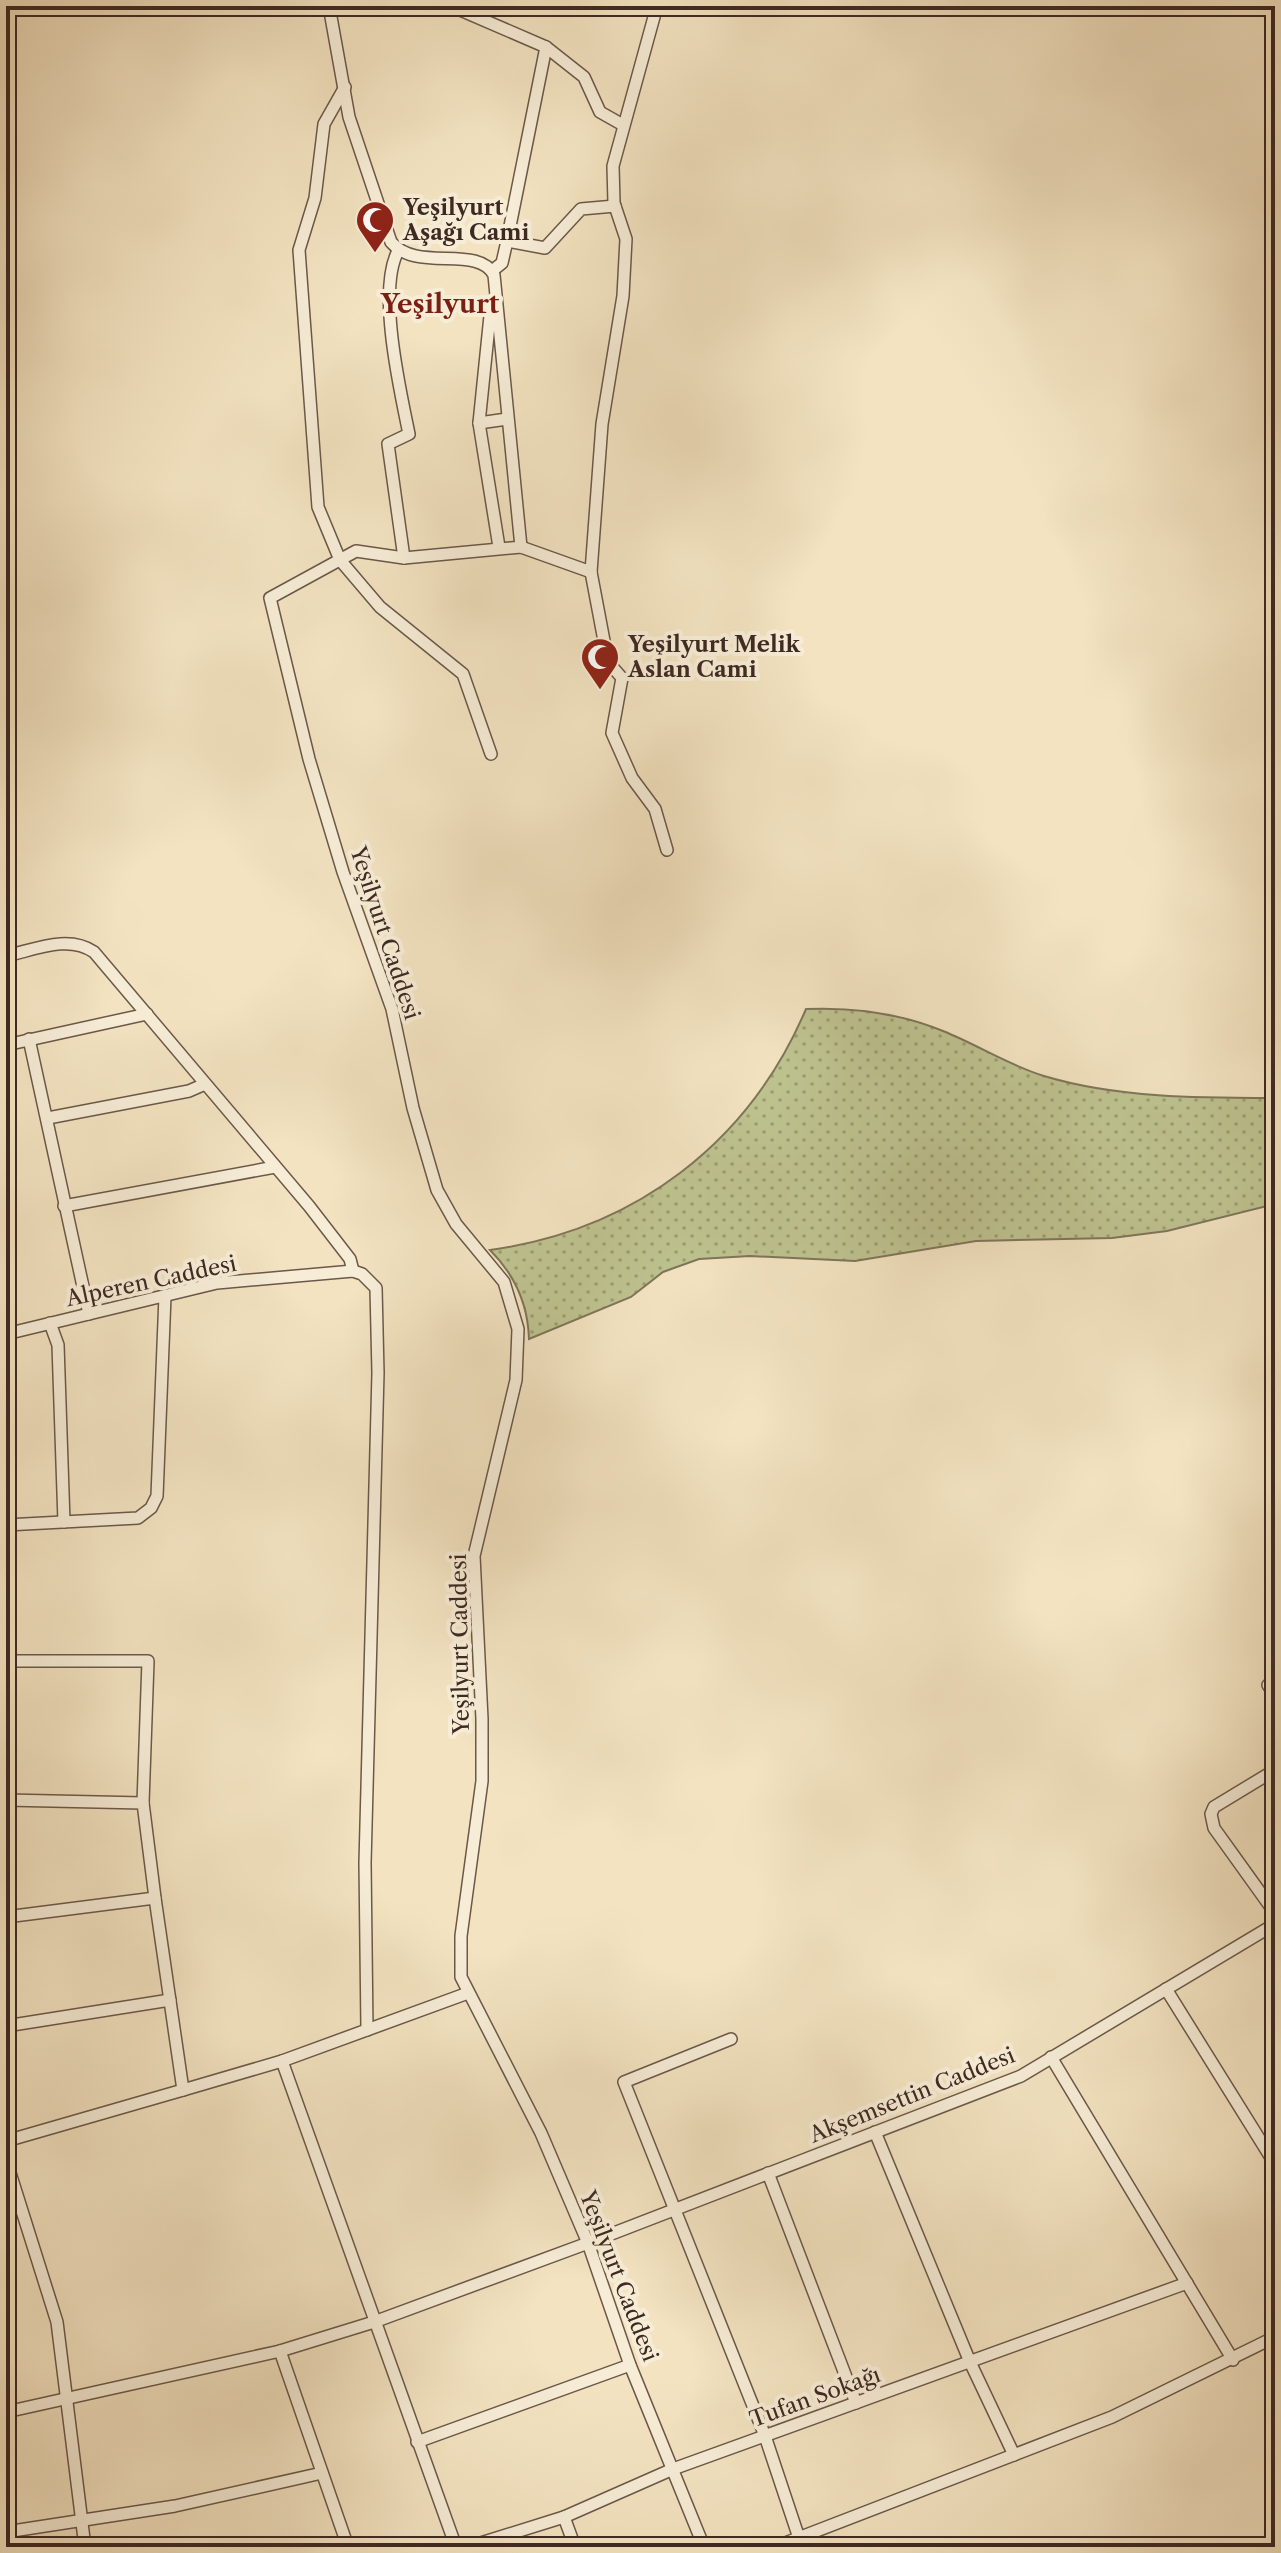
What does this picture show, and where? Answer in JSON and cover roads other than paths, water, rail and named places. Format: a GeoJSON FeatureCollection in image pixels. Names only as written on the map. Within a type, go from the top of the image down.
{"type":"FeatureCollection","features":[{"type":"Feature","properties":{"kind":"street"},"geometry":{"type":"LineString","coordinates":[[329,6],[349,117],[386,232],[398,251],[407,257],[477,262],[492,271]]}},
{"type":"Feature","properties":{"kind":"street"},"geometry":{"type":"LineString","coordinates":[[451,6],[546,47],[584,77],[600,112],[623,125]]}},
{"type":"Feature","properties":{"kind":"street"},"geometry":{"type":"LineString","coordinates":[[657,6],[613,166],[615,206],[626,239],[623,296],[602,424],[591,572],[608,662],[622,678],[612,733],[632,778],[655,809],[667,850]]}},
{"type":"Feature","properties":{"kind":"street"},"geometry":{"type":"LineString","coordinates":[[492,271],[502,263],[546,47]]}},
{"type":"Feature","properties":{"kind":"street"},"geometry":{"type":"LineString","coordinates":[[345,87],[324,124],[315,198],[299,250],[318,507],[340,560],[380,607],[463,674],[491,754]]}},
{"type":"Feature","properties":{"kind":"street"},"geometry":{"type":"LineString","coordinates":[[507,241],[545,248],[581,209],[615,206]]}},
{"type":"Feature","properties":{"kind":"street"},"geometry":{"type":"LineString","coordinates":[[398,251],[390,267],[395,362],[409,434],[388,444],[404,558]]}},
{"type":"Feature","properties":{"kind":"street"},"geometry":{"type":"LineString","coordinates":[[492,271],[521,547]]}},
{"type":"Feature","properties":{"kind":"street"},"geometry":{"type":"LineString","coordinates":[[494,285],[479,423],[499,547]]}},
{"type":"Feature","properties":{"kind":"street"},"geometry":{"type":"LineString","coordinates":[[483,367],[502,366]]}},
{"type":"Feature","properties":{"kind":"street"},"geometry":{"type":"LineString","coordinates":[[479,423],[507,419]]}},
{"type":"Feature","properties":{"kind":"street"},"geometry":{"type":"LineString","coordinates":[[340,560],[356,551],[404,558],[521,547],[591,572]]}},
{"type":"Feature","properties":{"kind":"street","name":"Yeşilyurt Caddesi"},"geometry":{"type":"LineString","coordinates":[[340,560],[270,598],[309,759],[343,872],[392,1009],[413,1108],[437,1190],[456,1224],[504,1282],[518,1329],[516,1380],[474,1556],[482,1781],[461,1936],[461,1977],[541,2133],[588,2243],[630,2365],[704,2547]]}},
{"type":"Feature","properties":{"kind":"street"},"geometry":{"type":"LineString","coordinates":[[6,956],[65,943],[80,944],[94,952],[350,1259],[353,1271],[370,1280],[379,1297],[365,1863],[367,2030]]}},
{"type":"Feature","properties":{"kind":"street"},"geometry":{"type":"LineString","coordinates":[[6,1045],[147,1014]]}},
{"type":"Feature","properties":{"kind":"street"},"geometry":{"type":"LineString","coordinates":[[29,1039],[89,1314]]}},
{"type":"Feature","properties":{"kind":"street"},"geometry":{"type":"LineString","coordinates":[[48,1118],[189,1091],[205,1084]]}},
{"type":"Feature","properties":{"kind":"street"},"geometry":{"type":"LineString","coordinates":[[64,1206],[275,1167]]}},
{"type":"Feature","properties":{"kind":"street","name":"Alperen Caddesi"},"geometry":{"type":"LineString","coordinates":[[6,1334],[217,1283],[353,1271]]}},
{"type":"Feature","properties":{"kind":"street"},"geometry":{"type":"LineString","coordinates":[[6,1525],[138,1518],[151,1508],[157,1496],[165,1296]]}},
{"type":"Feature","properties":{"kind":"street"},"geometry":{"type":"LineString","coordinates":[[50,1323],[58,1345],[64,1522]]}},
{"type":"Feature","properties":{"kind":"street"},"geometry":{"type":"LineString","coordinates":[[6,1661],[148,1661],[143,1803],[183,2090]]}},
{"type":"Feature","properties":{"kind":"street"},"geometry":{"type":"LineString","coordinates":[[1275,1770],[1214,1807],[1211,1814],[1214,1828],[1275,1913]]}},
{"type":"Feature","properties":{"kind":"street"},"geometry":{"type":"LineString","coordinates":[[6,1800],[143,1803]]}},
{"type":"Feature","properties":{"kind":"street"},"geometry":{"type":"LineString","coordinates":[[6,1917],[155,1898]]}},
{"type":"Feature","properties":{"kind":"street","name":"Akşemsettin Caddesi"},"geometry":{"type":"LineString","coordinates":[[6,2412],[280,2351],[374,2322],[588,2243],[1021,2076],[1275,1924]]}},
{"type":"Feature","properties":{"kind":"street"},"geometry":{"type":"LineString","coordinates":[[1166,1989],[1270,2144],[1275,2164]]}},
{"type":"Feature","properties":{"kind":"street"},"geometry":{"type":"LineString","coordinates":[[6,2141],[282,2061],[468,1993]]}},
{"type":"Feature","properties":{"kind":"street"},"geometry":{"type":"LineString","coordinates":[[6,2026],[170,2000]]}},
{"type":"Feature","properties":{"kind":"street"},"geometry":{"type":"LineString","coordinates":[[731,2039],[624,2082],[765,2436],[801,2543]]}},
{"type":"Feature","properties":{"kind":"street"},"geometry":{"type":"LineString","coordinates":[[1051,2057],[1233,2360]]}},
{"type":"Feature","properties":{"kind":"street"},"geometry":{"type":"LineString","coordinates":[[282,2061],[456,2547]]}},
{"type":"Feature","properties":{"kind":"street"},"geometry":{"type":"LineString","coordinates":[[875,2132],[970,2362],[1014,2455]]}},
{"type":"Feature","properties":{"kind":"street"},"geometry":{"type":"LineString","coordinates":[[6,2160],[57,2322],[85,2547]]}},
{"type":"Feature","properties":{"kind":"street"},"geometry":{"type":"LineString","coordinates":[[768,2173],[856,2403]]}},
{"type":"Feature","properties":{"kind":"street","name":"Tufan Sokağı"},"geometry":{"type":"LineString","coordinates":[[468,2547],[564,2517],[673,2469],[1187,2283]]}},
{"type":"Feature","properties":{"kind":"street"},"geometry":{"type":"LineString","coordinates":[[775,2547],[801,2543],[1112,2417],[1275,2337]]}},
{"type":"Feature","properties":{"kind":"street"},"geometry":{"type":"LineString","coordinates":[[280,2351],[348,2547]]}},
{"type":"Feature","properties":{"kind":"street"},"geometry":{"type":"LineString","coordinates":[[417,2442],[630,2365]]}},
{"type":"Feature","properties":{"kind":"street"},"geometry":{"type":"LineString","coordinates":[[6,2532],[175,2506],[322,2473]]}},
{"type":"Feature","properties":{"kind":"street"},"geometry":{"type":"LineString","coordinates":[[564,2517],[575,2547]]}},
{"type":"Feature","properties":{"kind":"place","name":"Yeşilyurt Aşağı Cami"},"geometry":{"type":"Point","coordinates":[375,254]}},
{"type":"Feature","properties":{"kind":"place","name":"Yeşilyurt Melik Aslan Cami"},"geometry":{"type":"Point","coordinates":[600,691]}},
{"type":"Feature","properties":{"kind":"district","name":"Yeşilyurt"},"geometry":{"type":"Point","coordinates":[440,304]}}]}
